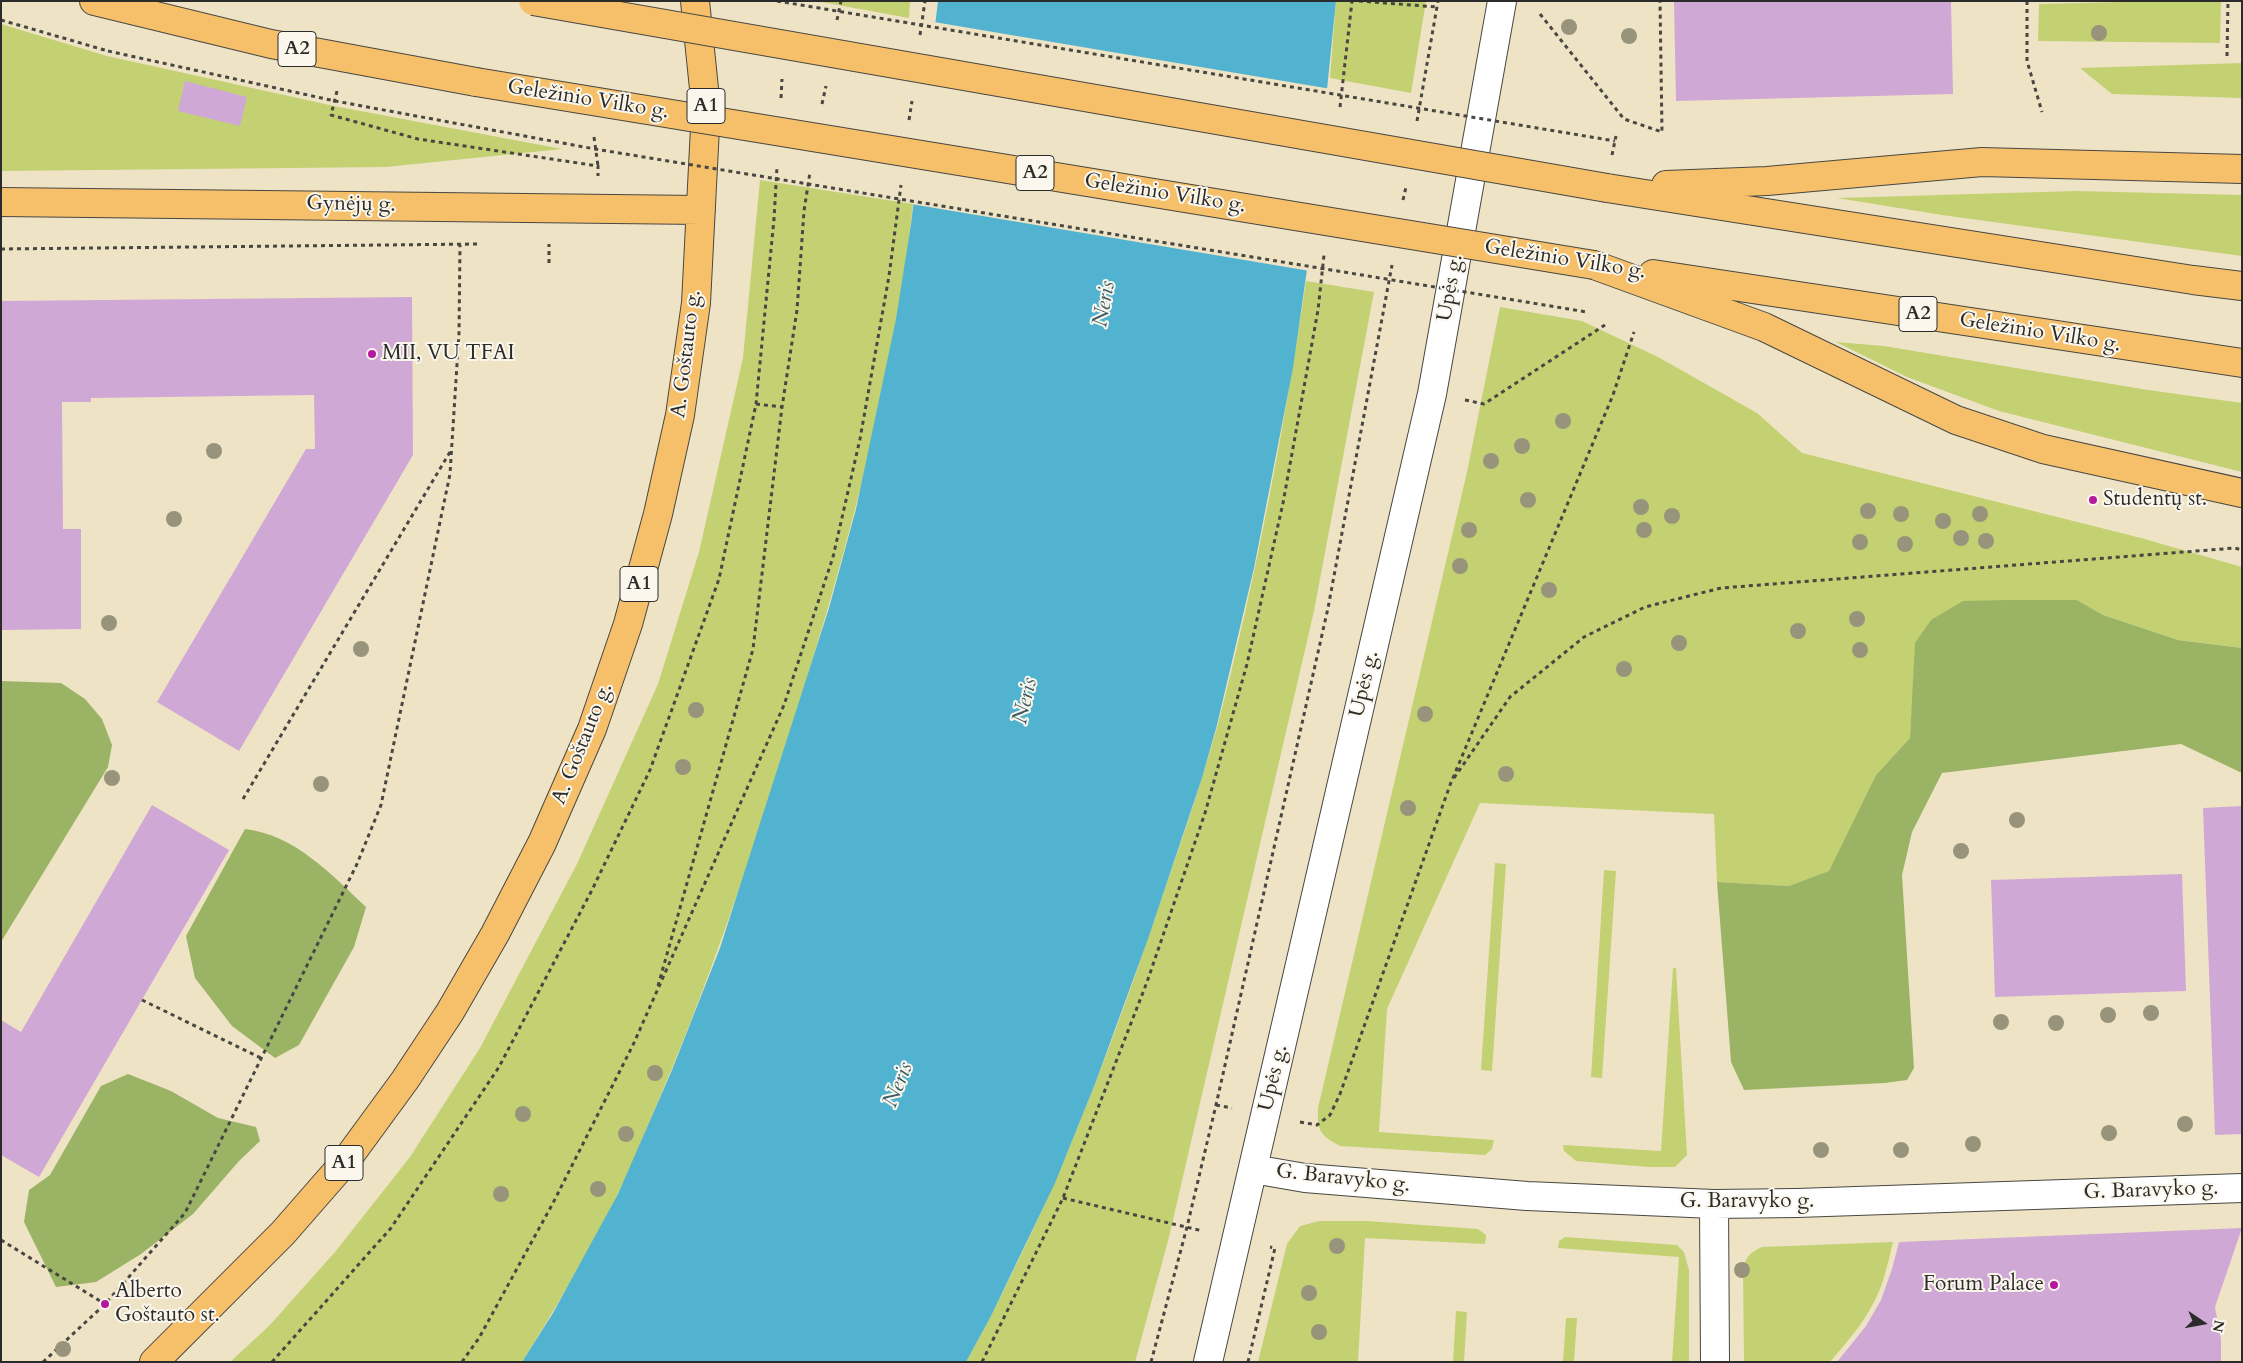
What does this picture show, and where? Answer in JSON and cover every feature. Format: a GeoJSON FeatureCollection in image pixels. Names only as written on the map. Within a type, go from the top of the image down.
{"type":"FeatureCollection","features":[{"type":"Feature","properties":{"kind":"main road","name":"Geležinio Vilko g."},"geometry":{"type":"LineString","coordinates":[[94,1],[270,44],[476,82],[1594,265],[2242,363]]}},
{"type":"Feature","properties":{"kind":"main road"},"geometry":{"type":"LineString","coordinates":[[533,1],[1607,188],[2242,286]]}},
{"type":"Feature","properties":{"kind":"main road","name":"A. Goštauto g."},"geometry":{"type":"LineString","coordinates":[[154,1362],[283,1233],[345,1162],[406,1080],[450,1012],[495,934],[542,843],[592,729],[628,624],[658,514],[680,415],[696,303],[706,108],[695,1]]}},
{"type":"Feature","properties":{"kind":"main road"},"geometry":{"type":"LineString","coordinates":[[1607,188],[1767,181],[1982,162],[2242,169]]}},
{"type":"Feature","properties":{"kind":"main road","name":"Gynėjų g."},"geometry":{"type":"LineString","coordinates":[[1,202],[701,210]]}},
{"type":"Feature","properties":{"kind":"main road"},"geometry":{"type":"LineString","coordinates":[[1594,265],[1764,327],[1956,420],[2043,449],[2242,493]]}},
{"type":"Feature","properties":{"kind":"street","name":"Upės g."},"geometry":{"type":"LineString","coordinates":[[1208,1362],[1432,394],[1502,1]]}},
{"type":"Feature","properties":{"kind":"street","name":"G. Baravyko g."},"geometry":{"type":"LineString","coordinates":[[1253,1169],[1305,1178],[1527,1196],[1714,1204],[1806,1203],[2242,1188]]}},
{"type":"Feature","properties":{"kind":"street"},"geometry":{"type":"LineString","coordinates":[[1714,1204],[1715,1362]]}},
{"type":"Feature","properties":{"kind":"path"},"geometry":{"type":"LineString","coordinates":[[778,11],[777,1],[1615,141]]}},
{"type":"Feature","properties":{"kind":"path"},"geometry":{"type":"LineString","coordinates":[[836,30],[840,1]]}},
{"type":"Feature","properties":{"kind":"path"},"geometry":{"type":"LineString","coordinates":[[920,40],[925,1]]}},
{"type":"Feature","properties":{"kind":"path"},"geometry":{"type":"LineString","coordinates":[[1340,108],[1352,1]]}},
{"type":"Feature","properties":{"kind":"path"},"geometry":{"type":"LineString","coordinates":[[1359,1],[1437,7]]}},
{"type":"Feature","properties":{"kind":"path"},"geometry":{"type":"LineString","coordinates":[[1417,125],[1438,1]]}},
{"type":"Feature","properties":{"kind":"path"},"geometry":{"type":"LineString","coordinates":[[1540,14],[1624,119],[1662,132],[1660,1]]}},
{"type":"Feature","properties":{"kind":"path"},"geometry":{"type":"LineString","coordinates":[[2026,1],[2027,61],[2042,112]]}},
{"type":"Feature","properties":{"kind":"path"},"geometry":{"type":"LineString","coordinates":[[2226,56],[2228,1]]}},
{"type":"Feature","properties":{"kind":"path"},"geometry":{"type":"LineString","coordinates":[[1,20],[108,51],[335,101],[595,150],[1587,312]]}},
{"type":"Feature","properties":{"kind":"path"},"geometry":{"type":"LineString","coordinates":[[345,58],[331,115],[418,139],[598,166]]}},
{"type":"Feature","properties":{"kind":"path"},"geometry":{"type":"LineString","coordinates":[[781,70],[781,100]]}},
{"type":"Feature","properties":{"kind":"path"},"geometry":{"type":"LineString","coordinates":[[822,106],[827,78]]}},
{"type":"Feature","properties":{"kind":"path"},"geometry":{"type":"LineString","coordinates":[[908,129],[912,99]]}},
{"type":"Feature","properties":{"kind":"path"},"geometry":{"type":"LineString","coordinates":[[594,136],[600,208]]}},
{"type":"Feature","properties":{"kind":"path"},"geometry":{"type":"LineString","coordinates":[[272,1362],[391,1228],[499,1067],[592,890],[650,770],[719,579],[756,404],[774,219],[777,159]]}},
{"type":"Feature","properties":{"kind":"path"},"geometry":{"type":"LineString","coordinates":[[655,997],[754,649],[782,408],[797,310],[804,211],[812,163]]}},
{"type":"Feature","properties":{"kind":"path"},"geometry":{"type":"LineString","coordinates":[[462,1362],[479,1338],[553,1203],[633,1045],[784,705],[833,557],[862,429],[889,276],[902,178]]}},
{"type":"Feature","properties":{"kind":"path"},"geometry":{"type":"LineString","coordinates":[[1403,203],[1406,184]]}},
{"type":"Feature","properties":{"kind":"path"},"geometry":{"type":"LineString","coordinates":[[43,1362],[105,1304],[185,1213],[357,864],[381,805],[450,474],[459,333],[460,244]]}},
{"type":"Feature","properties":{"kind":"path"},"geometry":{"type":"LineString","coordinates":[[1,249],[480,244]]}},
{"type":"Feature","properties":{"kind":"path"},"geometry":{"type":"LineString","coordinates":[[539,244],[549,244],[549,263]]}},
{"type":"Feature","properties":{"kind":"path"},"geometry":{"type":"LineString","coordinates":[[982,1362],[1063,1198],[1147,982],[1205,812],[1247,664],[1283,503],[1318,310],[1324,253]]}},
{"type":"Feature","properties":{"kind":"path"},"geometry":{"type":"LineString","coordinates":[[1151,1362],[1187,1227],[1328,608],[1393,262]]}},
{"type":"Feature","properties":{"kind":"path"},"geometry":{"type":"LineString","coordinates":[[1484,404],[1608,323]]}},
{"type":"Feature","properties":{"kind":"path"},"geometry":{"type":"LineString","coordinates":[[1317,1125],[1330,1115],[1340,1094],[1450,785],[1613,395],[1634,332]]}},
{"type":"Feature","properties":{"kind":"path"},"geometry":{"type":"LineString","coordinates":[[756,404],[782,408]]}},
{"type":"Feature","properties":{"kind":"path"},"geometry":{"type":"LineString","coordinates":[[243,799],[451,450]]}},
{"type":"Feature","properties":{"kind":"path"},"geometry":{"type":"LineString","coordinates":[[1450,785],[1510,697],[1584,637],[1645,607],[1721,588],[2235,548],[2242,550]]}},
{"type":"Feature","properties":{"kind":"path"},"geometry":{"type":"LineString","coordinates":[[142,1000],[261,1058]]}},
{"type":"Feature","properties":{"kind":"path"},"geometry":{"type":"LineString","coordinates":[[1063,1198],[1187,1227]]}},
{"type":"Feature","properties":{"kind":"path"},"geometry":{"type":"LineString","coordinates":[[1,1240],[105,1304]]}},
{"type":"Feature","properties":{"kind":"path"},"geometry":{"type":"LineString","coordinates":[[1248,1362],[1275,1248]]}},
{"type":"Feature","properties":{"kind":"green space"},"geometry":{"type":"Polygon","coordinates":[[[816,1],[910,1],[909,18],[816,1]]]}},
{"type":"Feature","properties":{"kind":"green space"},"geometry":{"type":"Polygon","coordinates":[[[1336,1],[1426,1],[1411,93],[1330,78],[1336,1]]]}},
{"type":"Feature","properties":{"kind":"green space"},"geometry":{"type":"Polygon","coordinates":[[[2221,1],[2220,43],[2038,41],[2039,4],[2221,1]]]}},
{"type":"Feature","properties":{"kind":"green space"},"geometry":{"type":"Polygon","coordinates":[[[1,24],[107,56],[334,106],[562,149],[386,167],[1,171],[1,24]]]}},
{"type":"Feature","properties":{"kind":"green space"},"geometry":{"type":"Polygon","coordinates":[[[2242,63],[2242,98],[2112,94],[2080,68],[2242,63]]]}},
{"type":"Feature","properties":{"kind":"green space"},"geometry":{"type":"Polygon","coordinates":[[[760,180],[913,204],[904,273],[893,342],[863,478],[846,545],[807,679],[725,930],[673,1066],[627,1175],[583,1259],[522,1362],[230,1362],[269,1326],[335,1252],[410,1157],[480,1048],[577,864],[658,684],[699,552],[743,358],[760,180]]]}},
{"type":"Feature","properties":{"kind":"green space"},"geometry":{"type":"Polygon","coordinates":[[[2075,191],[2242,195],[2242,256],[1942,215],[1837,198],[2075,191]]]}},
{"type":"Feature","properties":{"kind":"green space"},"geometry":{"type":"Polygon","coordinates":[[[1306,281],[1374,292],[1314,611],[1169,1237],[1135,1362],[966,1362],[1018,1262],[1042,1210],[1107,1054],[1174,864],[1201,780],[1232,669],[1257,559],[1279,448],[1306,281]]]}},
{"type":"Feature","properties":{"kind":"green space"},"geometry":{"type":"Polygon","coordinates":[[[1500,307],[1582,321],[1658,357],[1757,413],[1802,453],[2141,538],[2242,567],[2242,648],[2178,640],[2103,615],[2077,600],[2008,600],[1913,697],[1910,738],[1876,775],[1830,871],[1789,886],[1717,882],[1714,814],[1480,803],[1387,1009],[1379,1132],[1494,1140],[1492,1149],[1485,1155],[1340,1146],[1321,1132],[1318,1122],[1318,1108],[1467,472],[1500,307]]]}},
{"type":"Feature","properties":{"kind":"green space"},"geometry":{"type":"Polygon","coordinates":[[[1836,342],[1884,346],[2148,390],[2242,403],[2242,472],[1999,411],[1907,377],[1836,342]]]}},
{"type":"Feature","properties":{"kind":"green space"},"geometry":{"type":"Polygon","coordinates":[[[2077,600],[2103,615],[2178,640],[2242,648],[2242,773],[2181,744],[1942,773],[1912,832],[1902,875],[1914,1068],[1907,1080],[1885,1083],[1744,1090],[1731,1062],[1717,882],[1789,886],[1829,871],[1876,775],[1910,738],[1915,643],[1931,620],[1963,601],[2077,600]]]}},
{"type":"Feature","properties":{"kind":"green space"},"geometry":{"type":"Polygon","coordinates":[[[1,681],[61,683],[85,699],[102,719],[112,745],[108,767],[1,942],[1,681]]]}},
{"type":"Feature","properties":{"kind":"green space"},"geometry":{"type":"Polygon","coordinates":[[[245,829],[280,839],[296,848],[326,869],[366,907],[354,947],[299,1045],[275,1058],[232,1026],[195,978],[186,936],[245,829]]]}},
{"type":"Feature","properties":{"kind":"green space"},"geometry":{"type":"Polygon","coordinates":[[[1495,863],[1506,864],[1492,1071],[1481,1070],[1495,863]]]}},
{"type":"Feature","properties":{"kind":"green space"},"geometry":{"type":"Polygon","coordinates":[[[1604,870],[1616,871],[1602,1078],[1591,1077],[1604,870]]]}},
{"type":"Feature","properties":{"kind":"green space"},"geometry":{"type":"Polygon","coordinates":[[[1673,968],[1676,968],[1687,1155],[1675,1167],[1649,1167],[1576,1161],[1564,1151],[1563,1145],[1661,1151],[1673,968]]]}},
{"type":"Feature","properties":{"kind":"green space"},"geometry":{"type":"Polygon","coordinates":[[[128,1074],[171,1091],[218,1118],[256,1127],[260,1141],[239,1161],[193,1214],[141,1254],[96,1282],[56,1287],[24,1222],[29,1190],[50,1175],[101,1086],[128,1074]]]}},
{"type":"Feature","properties":{"kind":"green space"},"geometry":{"type":"Polygon","coordinates":[[[1319,1221],[1367,1221],[1478,1229],[1486,1235],[1485,1244],[1365,1238],[1358,1362],[1258,1362],[1287,1244],[1300,1226],[1319,1221]]]}},
{"type":"Feature","properties":{"kind":"green space"},"geometry":{"type":"Polygon","coordinates":[[[1565,1237],[1677,1245],[1684,1252],[1689,1270],[1689,1362],[1672,1362],[1679,1257],[1558,1248],[1559,1241],[1565,1237]]]}},
{"type":"Feature","properties":{"kind":"green space"},"geometry":{"type":"Polygon","coordinates":[[[1893,1242],[1883,1280],[1870,1310],[1830,1362],[1744,1362],[1743,1269],[1747,1258],[1752,1253],[1762,1247],[1893,1242]]]}},
{"type":"Feature","properties":{"kind":"green space"},"geometry":{"type":"Polygon","coordinates":[[[1456,1311],[1467,1312],[1464,1362],[1453,1362],[1456,1311]]]}},
{"type":"Feature","properties":{"kind":"green space"},"geometry":{"type":"Polygon","coordinates":[[[1566,1318],[1577,1318],[1574,1362],[1563,1362],[1566,1318]]]}},
{"type":"Feature","properties":{"kind":"water","name":"Neris"},"geometry":{"type":"Polygon","coordinates":[[[938,1],[1336,1],[1313,227],[1293,368],[1254,568],[1217,725],[1202,778],[1148,939],[1095,1084],[1055,1183],[991,1316],[966,1362],[522,1362],[553,1313],[618,1194],[672,1070],[720,948],[829,608],[856,509],[896,319],[911,224],[938,1]]]}},
{"type":"Feature","properties":{"kind":"pier"},"geometry":{"type":"Polygon","coordinates":[[[934,22],[1331,89],[1310,271],[911,204],[934,22]]]}},
{"type":"Feature","properties":{"kind":"building"},"geometry":{"type":"Polygon","coordinates":[[[1674,1],[1951,1],[1953,94],[1676,101],[1674,1]]]}},
{"type":"Feature","properties":{"kind":"building"},"geometry":{"type":"Polygon","coordinates":[[[185,81],[247,97],[240,126],[178,111],[185,81]]]}},
{"type":"Feature","properties":{"kind":"building","name":"MII, VU TFAI"},"geometry":{"type":"Polygon","coordinates":[[[412,297],[413,455],[239,751],[157,702],[306,449],[315,449],[314,395],[91,398],[91,402],[62,402],[63,529],[81,529],[81,629],[1,630],[1,301],[412,297]]]}},
{"type":"Feature","properties":{"kind":"building"},"geometry":{"type":"Polygon","coordinates":[[[152,805],[229,850],[39,1177],[1,1155],[1,1020],[21,1032],[152,805]]]}},
{"type":"Feature","properties":{"kind":"building"},"geometry":{"type":"Polygon","coordinates":[[[2242,806],[2242,1134],[2215,1135],[2203,808],[2242,806]]]}},
{"type":"Feature","properties":{"kind":"building"},"geometry":{"type":"Polygon","coordinates":[[[2182,874],[2186,991],[1995,997],[1991,880],[2182,874]]]}},
{"type":"Feature","properties":{"kind":"building","name":"Forum Palace"},"geometry":{"type":"Polygon","coordinates":[[[2242,1228],[2215,1307],[2221,1339],[2221,1362],[1837,1362],[1866,1326],[1881,1300],[1899,1242],[2242,1228]]]}},
{"type":"Feature","properties":{"kind":"place","name":"MII, VU TFAI"},"geometry":{"type":"Point","coordinates":[372,354]}},
{"type":"Feature","properties":{"kind":"place","name":"Studentų st."},"geometry":{"type":"Point","coordinates":[2093,500]}},
{"type":"Feature","properties":{"kind":"place","name":"Forum Palace"},"geometry":{"type":"Point","coordinates":[2054,1285]}},
{"type":"Feature","properties":{"kind":"place","name":"Alberto Goštauto st."},"geometry":{"type":"Point","coordinates":[105,1304]}}]}
